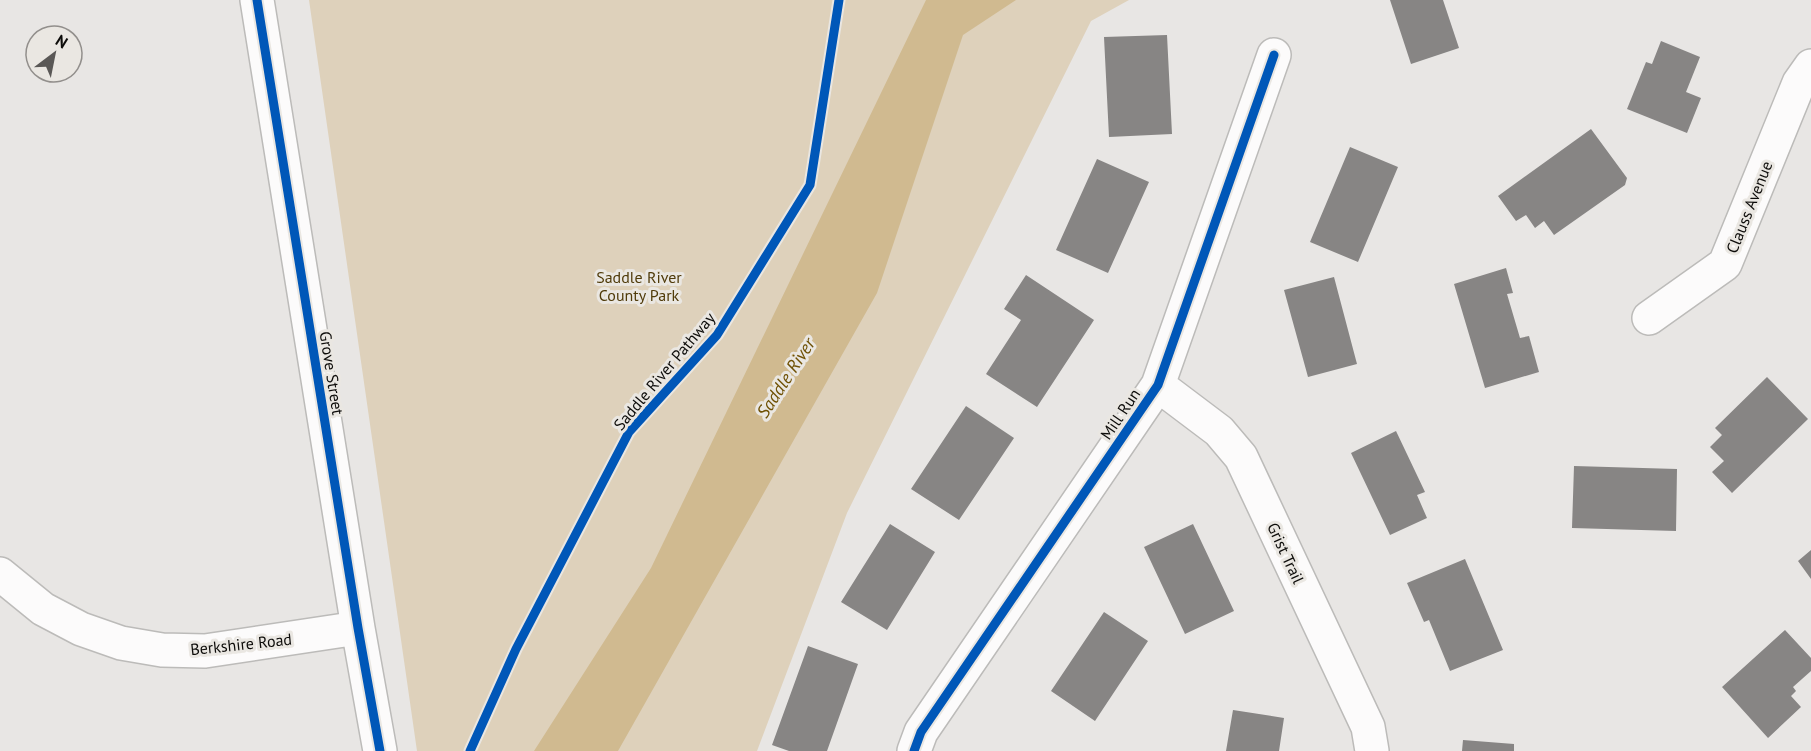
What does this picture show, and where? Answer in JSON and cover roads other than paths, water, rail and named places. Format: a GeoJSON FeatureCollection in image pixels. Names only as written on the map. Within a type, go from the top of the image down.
{"type":"FeatureCollection","features":[{"type":"Feature","properties":{"kind":"street","name":"Grove Street"},"geometry":{"type":"LineString","coordinates":[[257,0],[358,628],[380,751]]}},
{"type":"Feature","properties":{"kind":"street","name":"Mill Run"},"geometry":{"type":"LineString","coordinates":[[914,751],[921,732],[1158,385],[1274,56]]}},
{"type":"Feature","properties":{"kind":"street","name":"Clauss Avenue"},"geometry":{"type":"LineString","coordinates":[[1649,318],[1725,264],[1799,83],[1811,66]]}},
{"type":"Feature","properties":{"kind":"street","name":"Grist Trail"},"geometry":{"type":"LineString","coordinates":[[1158,385],[1219,431],[1241,457],[1368,727],[1372,751]]}},
{"type":"Feature","properties":{"kind":"street","name":"Berkshire Road"},"geometry":{"type":"LineString","coordinates":[[0,574],[43,609],[81,629],[121,643],[162,650],[205,651],[358,628]]}},
{"type":"Feature","properties":{"kind":"water","name":"Saddle River"},"geometry":{"type":"Polygon","coordinates":[[[926,0],[1016,0],[963,35],[877,293],[618,751],[534,751],[651,568],[926,0]]]}},
{"type":"Feature","properties":{"kind":"park label","name":"Saddle River County Park"},"geometry":{"type":"Point","coordinates":[639,286]}}]}
